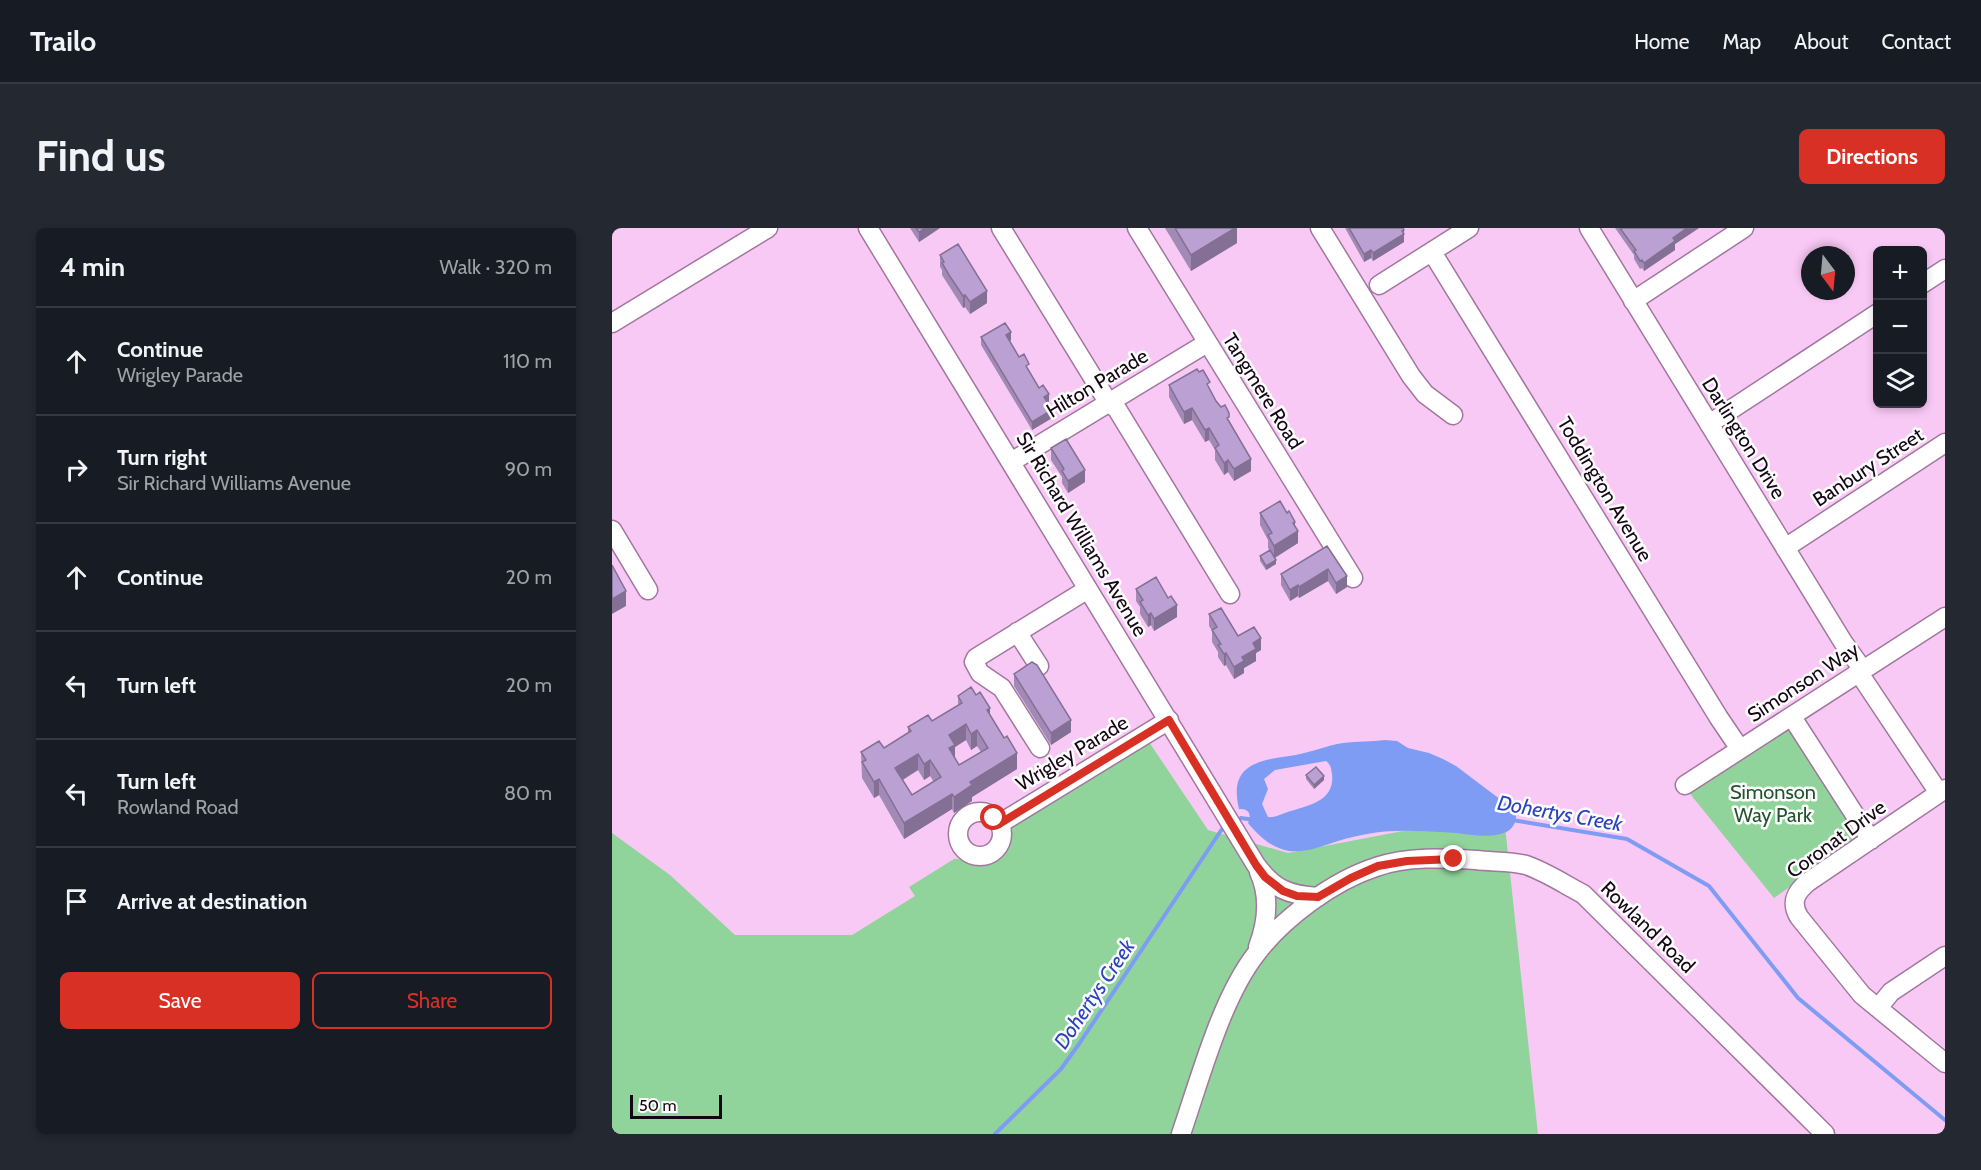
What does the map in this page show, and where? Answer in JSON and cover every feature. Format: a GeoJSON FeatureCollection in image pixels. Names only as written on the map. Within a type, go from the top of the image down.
{"type":"FeatureCollection","features":[{"type":"Feature","properties":{"kind":"street"},"geometry":{"type":"LineString","coordinates":[[612,324],[768,228]]}},
{"type":"Feature","properties":{"kind":"street","name":"Sir Richard Williams Avenue"},"geometry":{"type":"LineString","coordinates":[[868,228],[1256,865]]}},
{"type":"Feature","properties":{"kind":"street"},"geometry":{"type":"LineString","coordinates":[[1001,228],[1108,402],[1117,409],[1230,594]]}},
{"type":"Feature","properties":{"kind":"street","name":"Tangmere Road"},"geometry":{"type":"LineString","coordinates":[[1137,228],[1353,578]]}},
{"type":"Feature","properties":{"kind":"street"},"geometry":{"type":"LineString","coordinates":[[1320,228],[1411,376],[1425,394],[1453,415]]}},
{"type":"Feature","properties":{"kind":"street"},"geometry":{"type":"LineString","coordinates":[[1379,285],[1469,228]]}},
{"type":"Feature","properties":{"kind":"street","name":"Darlington Drive"},"geometry":{"type":"LineString","coordinates":[[1589,228],[1842,642],[1942,791]]}},
{"type":"Feature","properties":{"kind":"street"},"geometry":{"type":"LineString","coordinates":[[1633,301],[1744,228]]}},
{"type":"Feature","properties":{"kind":"street","name":"Toddington Avenue"},"geometry":{"type":"LineString","coordinates":[[1432,252],[1740,749]]}},
{"type":"Feature","properties":{"kind":"street"},"geometry":{"type":"LineString","coordinates":[[1927,281],[1945,269]]}},
{"type":"Feature","properties":{"kind":"street"},"geometry":{"type":"LineString","coordinates":[[1709,424],[1873,316]]}},
{"type":"Feature","properties":{"kind":"street","name":"Hilton Parade"},"geometry":{"type":"LineString","coordinates":[[1011,462],[1207,343]]}},
{"type":"Feature","properties":{"kind":"street","name":"Banbury Street"},"geometry":{"type":"LineString","coordinates":[[1785,548],[1945,443]]}},
{"type":"Feature","properties":{"kind":"street"},"geometry":{"type":"LineString","coordinates":[[612,531],[648,590]]}},
{"type":"Feature","properties":{"kind":"street"},"geometry":{"type":"LineString","coordinates":[[1040,748],[1002,688],[980,673],[974,662],[976,658],[1088,589]]}},
{"type":"Feature","properties":{"kind":"street","name":"Simonson Way"},"geometry":{"type":"LineString","coordinates":[[1685,785],[1945,617]]}},
{"type":"Feature","properties":{"kind":"street"},"geometry":{"type":"LineString","coordinates":[[1017,632],[1039,666]]}},
{"type":"Feature","properties":{"kind":"street"},"geometry":{"type":"LineString","coordinates":[[1792,717],[1871,840]]}},
{"type":"Feature","properties":{"kind":"street","name":"Wrigley Parade"},"geometry":{"type":"LineString","coordinates":[[999,824],[1169,720]]}},
{"type":"Feature","properties":{"kind":"street","name":"Coronat Drive"},"geometry":{"type":"LineString","coordinates":[[1942,791],[1808,882],[1797,893],[1794,903],[1798,917],[1849,981],[1945,1063]]}},
{"type":"Feature","properties":{"kind":"street","name":"Rowland Road"},"geometry":{"type":"LineString","coordinates":[[1181,1134],[1227,1005],[1255,954],[1275,931],[1318,897],[1378,866],[1407,861],[1454,859],[1524,865],[1545,873],[1583,894],[1825,1134]]}},
{"type":"Feature","properties":{"kind":"street"},"geometry":{"type":"LineString","coordinates":[[1256,865],[1265,877],[1283,891],[1297,896],[1318,897]]}},
{"type":"Feature","properties":{"kind":"street"},"geometry":{"type":"LineString","coordinates":[[1255,954],[1266,913],[1265,893],[1256,865]]}},
{"type":"Feature","properties":{"kind":"street"},"geometry":{"type":"LineString","coordinates":[[1878,1008],[1891,992],[1945,956]]}},
{"type":"Feature","properties":{"kind":"green space","name":"Simonson Way Park"},"geometry":{"type":"Polygon","coordinates":[[[1789,728],[1861,836],[1774,898],[1687,790],[1789,728]]]}},
{"type":"Feature","properties":{"kind":"green space"},"geometry":{"type":"Polygon","coordinates":[[[1147,739],[1208,830],[1288,853],[1408,830],[1502,798],[1538,1134],[612,1134],[612,833],[670,875],[735,935],[852,935],[915,896],[909,887],[954,859],[983,865],[997,859],[1005,846],[1011,822],[1147,739]]]}},
{"type":"Feature","properties":{"kind":"water"},"geometry":{"type":"Polygon","coordinates":[[[1397,741],[1408,748],[1429,753],[1456,766],[1513,809],[1516,813],[1515,823],[1503,833],[1494,835],[1425,831],[1386,832],[1357,836],[1314,849],[1289,851],[1266,841],[1248,823],[1250,815],[1247,811],[1239,809],[1237,795],[1241,775],[1255,764],[1343,743],[1397,741]],[[1326,761],[1275,770],[1264,779],[1268,789],[1262,804],[1268,817],[1314,804],[1326,796],[1332,783],[1332,774],[1330,765],[1326,761]]]}},
{"type":"Feature","properties":{"kind":"building"},"geometry":{"type":"Polygon","coordinates":[[[1175,228],[1235,228],[1191,255],[1175,228]]]}},
{"type":"Feature","properties":{"kind":"building"},"geometry":{"type":"Polygon","coordinates":[[[1349,228],[1403,228],[1404,234],[1373,253],[1371,250],[1364,254],[1349,228]]]}},
{"type":"Feature","properties":{"kind":"building"},"geometry":{"type":"Polygon","coordinates":[[[1620,228],[1687,228],[1673,238],[1675,241],[1644,263],[1640,261],[1634,251],[1636,250],[1620,228]]]}},
{"type":"Feature","properties":{"kind":"building"},"geometry":{"type":"Polygon","coordinates":[[[958,244],[987,291],[970,302],[965,295],[963,296],[949,275],[940,255],[958,244]]]}},
{"type":"Feature","properties":{"kind":"building"},"geometry":{"type":"Polygon","coordinates":[[[1005,323],[1011,332],[1006,335],[1019,357],[1024,354],[1029,364],[1026,366],[1039,388],[1043,385],[1049,394],[1044,397],[1052,410],[1032,422],[981,337],[1005,323]]]}},
{"type":"Feature","properties":{"kind":"building"},"geometry":{"type":"Polygon","coordinates":[[[1197,369],[1199,372],[1203,370],[1210,382],[1207,384],[1216,401],[1221,407],[1225,405],[1229,413],[1227,418],[1251,459],[1234,469],[1228,460],[1224,463],[1215,448],[1219,445],[1209,428],[1205,430],[1192,408],[1184,412],[1169,385],[1197,369]]]}},
{"type":"Feature","properties":{"kind":"building"},"geometry":{"type":"Polygon","coordinates":[[[1066,439],[1085,470],[1068,481],[1062,471],[1064,469],[1051,448],[1066,439]]]}},
{"type":"Feature","properties":{"kind":"building"},"geometry":{"type":"Polygon","coordinates":[[[1280,501],[1287,513],[1289,511],[1298,531],[1274,546],[1268,535],[1272,533],[1260,513],[1280,501]]]}},
{"type":"Feature","properties":{"kind":"building"},"geometry":{"type":"Polygon","coordinates":[[[1327,546],[1347,576],[1336,583],[1328,569],[1290,590],[1281,574],[1327,546]]]}},
{"type":"Feature","properties":{"kind":"building"},"geometry":{"type":"Polygon","coordinates":[[[1270,550],[1276,560],[1266,566],[1260,556],[1270,550]]]}},
{"type":"Feature","properties":{"kind":"building"},"geometry":{"type":"Polygon","coordinates":[[[612,565],[626,591],[612,599],[612,565]]]}},
{"type":"Feature","properties":{"kind":"building"},"geometry":{"type":"Polygon","coordinates":[[[1156,577],[1168,598],[1171,596],[1177,605],[1154,619],[1151,613],[1148,615],[1140,602],[1143,600],[1136,589],[1156,577]]]}},
{"type":"Feature","properties":{"kind":"building"},"geometry":{"type":"Polygon","coordinates":[[[1221,608],[1238,636],[1254,627],[1261,638],[1253,643],[1256,649],[1242,657],[1244,661],[1234,667],[1218,645],[1221,644],[1212,630],[1217,627],[1209,614],[1221,608]]]}},
{"type":"Feature","properties":{"kind":"building"},"geometry":{"type":"Polygon","coordinates":[[[1032,662],[1037,665],[1071,720],[1051,733],[1014,674],[1032,662]]]}},
{"type":"Feature","properties":{"kind":"building"},"geometry":{"type":"Polygon","coordinates":[[[971,687],[976,695],[980,692],[990,708],[987,710],[1004,738],[1007,736],[1017,753],[970,782],[972,785],[954,797],[952,794],[904,823],[879,779],[874,782],[862,762],[866,760],[861,752],[879,741],[884,748],[911,731],[908,727],[928,715],[932,721],[962,703],[958,696],[971,687]],[[966,724],[949,735],[955,745],[949,748],[959,765],[988,748],[977,730],[971,734],[966,724]],[[918,754],[895,768],[912,795],[941,777],[930,760],[924,764],[918,754]]]}},
{"type":"Feature","properties":{"kind":"building"},"geometry":{"type":"Polygon","coordinates":[[[1316,767],[1324,776],[1314,785],[1306,775],[1316,767]]]}},
{"type":"Feature","properties":{"kind":"waterway","name":"Dohertys Creek"},"geometry":{"type":"LineString","coordinates":[[1241,818],[1255,820]]}},
{"type":"Feature","properties":{"kind":"waterway","name":"Dohertys Creek"},"geometry":{"type":"LineString","coordinates":[[1512,820],[1627,839],[1709,886],[1798,998],[1945,1120]]}},
{"type":"Feature","properties":{"kind":"waterway","name":"Dohertys Creek"},"geometry":{"type":"LineString","coordinates":[[995,1134],[1061,1069],[1222,829]]}},
{"type":"Feature","properties":{"kind":"route"},"geometry":{"type":"LineString","coordinates":[[994,818],[999,824],[1169,720],[1256,865],[1265,877],[1283,891],[1297,896],[1318,897],[1378,866],[1407,861],[1454,859]]}}]}
